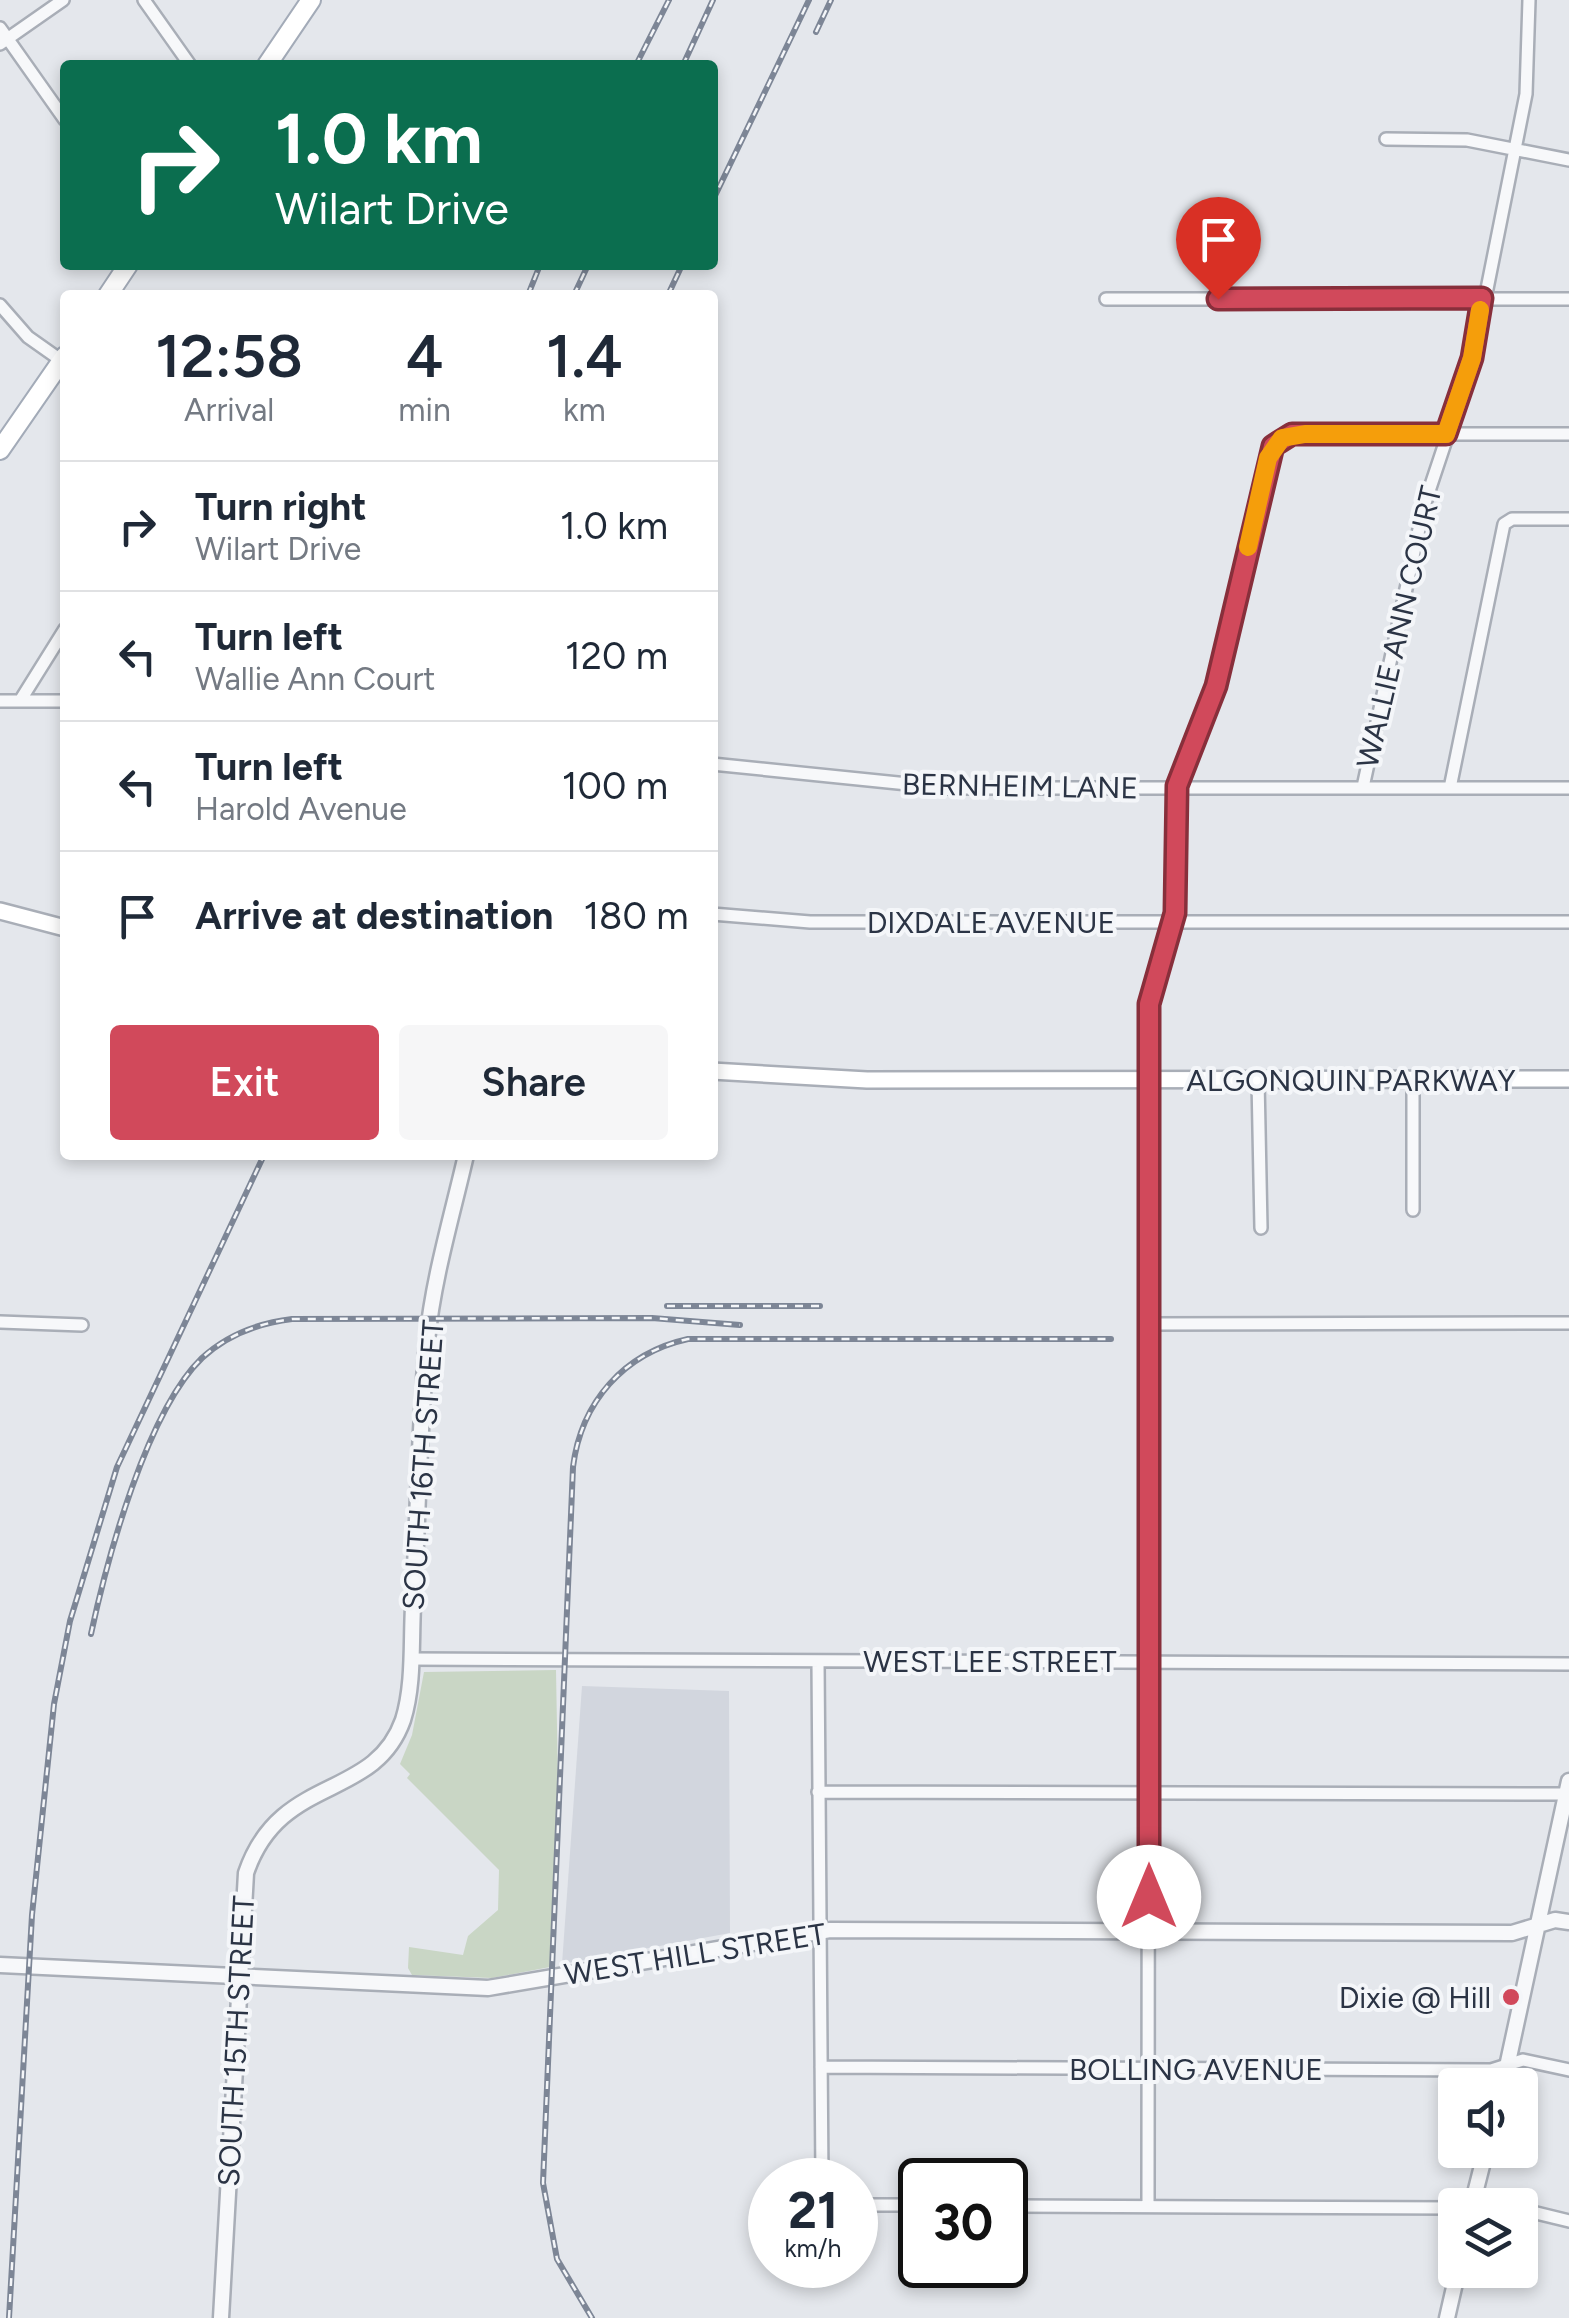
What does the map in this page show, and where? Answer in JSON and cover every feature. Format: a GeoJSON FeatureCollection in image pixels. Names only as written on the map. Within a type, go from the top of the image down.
{"type":"FeatureCollection","features":[{"type":"Feature","properties":{"kind":"main road"},"geometry":{"type":"LineString","coordinates":[[270,60],[311,0]]}},
{"type":"Feature","properties":{"kind":"main road"},"geometry":{"type":"LineString","coordinates":[[0,450],[60,363]]}},
{"type":"Feature","properties":{"kind":"main road"},"geometry":{"type":"LineString","coordinates":[[0,911],[60,927]]}},
{"type":"Feature","properties":{"kind":"main road","name":"ALGONQUIN PARKWAY"},"geometry":{"type":"LineString","coordinates":[[718,1072],[808,1079],[1569,1079]]}},
{"type":"Feature","properties":{"kind":"street"},"geometry":{"type":"LineString","coordinates":[[60,113],[2,37],[62,0]]}},
{"type":"Feature","properties":{"kind":"street"},"geometry":{"type":"LineString","coordinates":[[144,0],[186,60]]}},
{"type":"Feature","properties":{"kind":"street","name":"WALLIE ANN COURT"},"geometry":{"type":"LineString","coordinates":[[1363,787],[1424,506],[1472,358],[1529,64],[1529,0]]}},
{"type":"Feature","properties":{"kind":"street"},"geometry":{"type":"LineString","coordinates":[[1386,139],[1467,140],[1569,160]]}},
{"type":"Feature","properties":{"kind":"street"},"geometry":{"type":"LineString","coordinates":[[1106,300],[1569,299]]}},
{"type":"Feature","properties":{"kind":"street"},"geometry":{"type":"LineString","coordinates":[[0,305],[28,337],[60,357]]}},
{"type":"Feature","properties":{"kind":"street"},"geometry":{"type":"LineString","coordinates":[[1148,2206],[1149,1004],[1173,922],[1177,786],[1216,686],[1268,458],[1277,442],[1305,434],[1569,434]]}},
{"type":"Feature","properties":{"kind":"street"},"geometry":{"type":"LineString","coordinates":[[1450,788],[1504,524],[1512,519],[1569,519]]}},
{"type":"Feature","properties":{"kind":"street"},"geometry":{"type":"LineString","coordinates":[[20,700],[60,638]]}},
{"type":"Feature","properties":{"kind":"street"},"geometry":{"type":"LineString","coordinates":[[0,701],[60,701]]}},
{"type":"Feature","properties":{"kind":"street","name":"BERNHEIM LANE"},"geometry":{"type":"LineString","coordinates":[[718,765],[947,788],[1569,788]]}},
{"type":"Feature","properties":{"kind":"street","name":"DIXDALE AVENUE"},"geometry":{"type":"LineString","coordinates":[[718,914],[810,922],[1569,922]]}},
{"type":"Feature","properties":{"kind":"street"},"geometry":{"type":"LineString","coordinates":[[1413,1079],[1414,1210]]}},
{"type":"Feature","properties":{"kind":"street"},"geometry":{"type":"LineString","coordinates":[[1258,1080],[1261,1228]]}},
{"type":"Feature","properties":{"kind":"street","name":"SOUTH 16TH STREET"},"geometry":{"type":"LineString","coordinates":[[410,1659],[427,1341],[465,1160]]}},
{"type":"Feature","properties":{"kind":"street"},"geometry":{"type":"LineString","coordinates":[[0,1322],[82,1326]]}},
{"type":"Feature","properties":{"kind":"street"},"geometry":{"type":"LineString","coordinates":[[1150,1324],[1569,1323]]}},
{"type":"Feature","properties":{"kind":"street","name":"WEST LEE STREET"},"geometry":{"type":"LineString","coordinates":[[410,1659],[1569,1664]]}},
{"type":"Feature","properties":{"kind":"street","name":"SOUTH 15TH STREET"},"geometry":{"type":"LineString","coordinates":[[220,2318],[244,1891],[259,1841],[294,1805],[354,1776],[382,1754],[403,1719],[410,1659]]}},
{"type":"Feature","properties":{"kind":"street"},"geometry":{"type":"LineString","coordinates":[[818,1661],[822,2158]]}},
{"type":"Feature","properties":{"kind":"street"},"geometry":{"type":"LineString","coordinates":[[818,1792],[1568,1788],[1508,2068]]}},
{"type":"Feature","properties":{"kind":"street","name":"WEST HILL STREET"},"geometry":{"type":"LineString","coordinates":[[0,1965],[494,1988],[819,1931],[1512,1933],[1539,1924],[1569,1922]]}},
{"type":"Feature","properties":{"kind":"street","name":"BOLLING AVENUE"},"geometry":{"type":"LineString","coordinates":[[821,2067],[1490,2070],[1523,2060],[1569,2070]]}},
{"type":"Feature","properties":{"kind":"street"},"geometry":{"type":"LineString","coordinates":[[1028,2206],[1438,2208]]}},
{"type":"Feature","properties":{"kind":"street"},"geometry":{"type":"LineString","coordinates":[[1538,2214],[1569,2220]]}},
{"type":"Feature","properties":{"kind":"street"},"geometry":{"type":"LineString","coordinates":[[1447,2318],[1454,2288]]}},
{"type":"Feature","properties":{"kind":"shaded area"},"geometry":{"type":"Polygon","coordinates":[[[582,1686],[729,1691],[730,1933],[562,1964],[582,1686]]]}},
{"type":"Feature","properties":{"kind":"green space"},"geometry":{"type":"Polygon","coordinates":[[[556,1670],[558,1784],[550,1967],[492,1978],[412,1975],[408,1968],[409,1947],[463,1955],[468,1936],[498,1910],[499,1870],[407,1778],[410,1774],[400,1764],[412,1735],[424,1672],[556,1670]]]}},
{"type":"Feature","properties":{"kind":"railway"},"geometry":{"type":"LineString","coordinates":[[639,60],[669,0]]}},
{"type":"Feature","properties":{"kind":"railway"},"geometry":{"type":"LineString","coordinates":[[685,60],[713,0]]}},
{"type":"Feature","properties":{"kind":"railway"},"geometry":{"type":"LineString","coordinates":[[718,190],[809,0]]}},
{"type":"Feature","properties":{"kind":"railway"},"geometry":{"type":"LineString","coordinates":[[816,32],[831,0]]}},
{"type":"Feature","properties":{"kind":"railway"},"geometry":{"type":"LineString","coordinates":[[530,290],[538,270]]}},
{"type":"Feature","properties":{"kind":"railway"},"geometry":{"type":"LineString","coordinates":[[576,290],[586,270]]}},
{"type":"Feature","properties":{"kind":"railway"},"geometry":{"type":"LineString","coordinates":[[670,290],[680,270]]}},
{"type":"Feature","properties":{"kind":"railway"},"geometry":{"type":"LineString","coordinates":[[9,2318],[32,1915],[54,1704],[70,1621],[117,1467],[262,1160]]}},
{"type":"Feature","properties":{"kind":"railway"},"geometry":{"type":"LineString","coordinates":[[667,1306],[820,1306]]}},
{"type":"Feature","properties":{"kind":"railway"},"geometry":{"type":"LineString","coordinates":[[91,1634],[132,1488],[164,1413],[202,1358],[233,1337],[292,1319],[652,1318],[740,1325]]}},
{"type":"Feature","properties":{"kind":"railway"},"geometry":{"type":"LineString","coordinates":[[592,2318],[557,2259],[543,2183],[573,1467],[585,1422],[596,1402],[626,1369],[644,1356],[688,1339],[1111,1339]]}},
{"type":"Feature","properties":{"kind":"slow traffic"},"geometry":{"type":"LineString","coordinates":[[1248,547],[1268,458],[1282,438],[1292,434],[1446,434],[1472,358],[1480,310]]}},
{"type":"Feature","properties":{"kind":"place","name":"Dixie @ Hill"},"geometry":{"type":"Point","coordinates":[1511,1997]}},
{"type":"Feature","properties":{"kind":"route"},"geometry":{"type":"LineString","coordinates":[[1149,1897],[1149,1004],[1175,913],[1177,786],[1216,686],[1273,446],[1292,434],[1446,434],[1472,358],[1482,298],[1218,299]]}}]}
